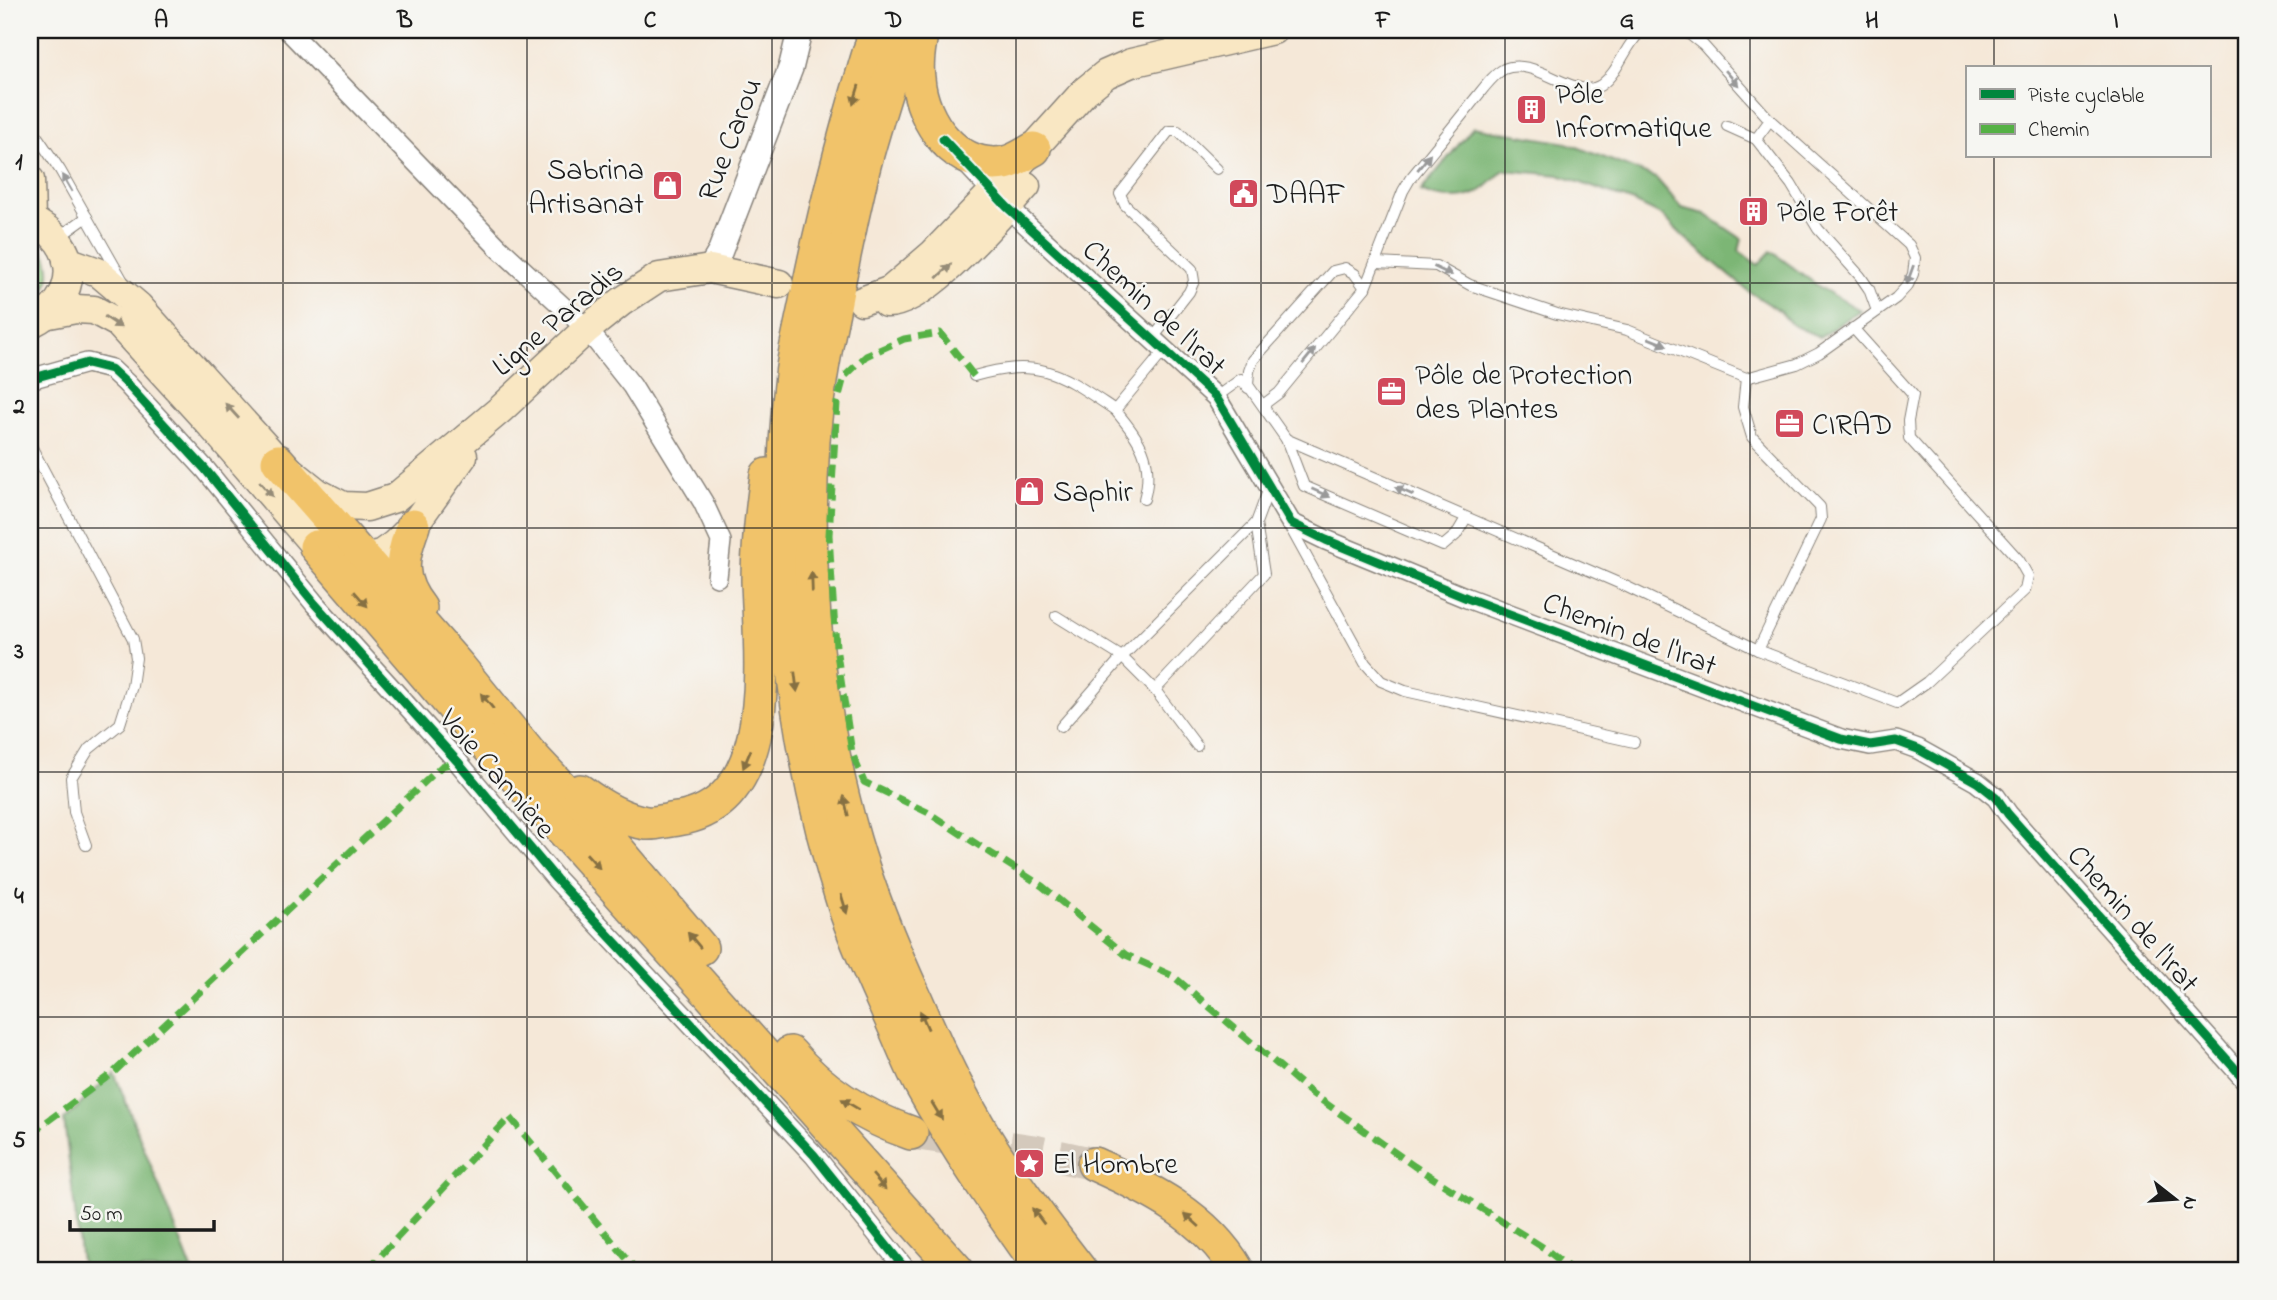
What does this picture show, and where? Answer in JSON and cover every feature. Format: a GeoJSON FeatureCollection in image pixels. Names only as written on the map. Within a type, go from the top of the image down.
{"type":"FeatureCollection","features":[{"type":"Feature","properties":{"kind":"highway"},"geometry":{"type":"LineString","coordinates":[[876,30],[838,158],[792,373],[784,510],[786,596],[805,757],[848,916],[920,1082],[1005,1219],[1042,1270]]}},
{"type":"Feature","properties":{"kind":"highway"},"geometry":{"type":"LineString","coordinates":[[905,30],[864,165],[821,369],[813,441],[811,585],[821,674],[831,743],[854,838],[874,901],[897,959],[942,1059],[984,1135],[1026,1199],[1080,1270]]}},
{"type":"Feature","properties":{"kind":"highway"},"geometry":{"type":"LineString","coordinates":[[922,30],[918,79],[927,115],[943,139],[965,157],[989,164],[1008,163],[1034,149]]}},
{"type":"Feature","properties":{"kind":"highway"},"geometry":{"type":"LineString","coordinates":[[530,754],[598,805],[619,815],[648,823],[685,818],[705,810],[721,798],[739,777],[752,746],[759,709],[759,526],[775,418],[807,276],[820,234]]}},
{"type":"Feature","properties":{"kind":"highway"},"geometry":{"type":"LineString","coordinates":[[278,461],[460,668],[530,754],[596,824],[797,1061],[843,1101],[885,1124],[911,1133]]}},
{"type":"Feature","properties":{"kind":"highway"},"geometry":{"type":"LineString","coordinates":[[413,526],[403,553],[403,577],[412,597],[439,633],[460,668]]}},
{"type":"Feature","properties":{"kind":"highway"},"geometry":{"type":"LineString","coordinates":[[316,547],[467,722],[957,1270]]}},
{"type":"Feature","properties":{"kind":"highway"},"geometry":{"type":"LineString","coordinates":[[1094,1164],[1147,1187],[1188,1215],[1229,1255],[1237,1270]]}},
{"type":"Feature","properties":{"kind":"main road"},"geometry":{"type":"LineString","coordinates":[[1001,199],[1034,149],[1085,91],[1106,74],[1131,63],[1235,34],[1273,30]]}},
{"type":"Feature","properties":{"kind":"main road"},"geometry":{"type":"LineString","coordinates":[[1085,91],[1064,129],[1007,191],[1001,199],[948,267],[923,290],[894,304],[862,301],[891,290],[1001,199],[1127,80],[1168,54]]}},
{"type":"Feature","properties":{"kind":"main road"},"geometry":{"type":"LineString","coordinates":[[30,180],[30,220],[45,228],[62,250],[98,272],[138,306],[278,461]]}},
{"type":"Feature","properties":{"kind":"main road"},"geometry":{"type":"LineString","coordinates":[[39,319],[60,302],[67,285],[62,250]]}},
{"type":"Feature","properties":{"kind":"main road","name":"Ligne Paradis"},"geometry":{"type":"LineString","coordinates":[[278,461],[318,492],[343,506],[367,507],[395,498],[500,409],[587,329],[659,277],[710,269],[779,284]]}},
{"type":"Feature","properties":{"kind":"main road"},"geometry":{"type":"LineString","coordinates":[[39,319],[76,309],[94,310],[118,323],[211,425],[316,547],[362,558]]}},
{"type":"Feature","properties":{"kind":"main road","name":"Ligne Paradis"},"geometry":{"type":"LineString","coordinates":[[362,558],[381,554],[413,526],[458,461],[500,409]]}},
{"type":"Feature","properties":{"kind":"street"},"geometry":{"type":"LineString","coordinates":[[288,30],[488,238],[587,329],[632,386],[703,502],[721,541],[717,578]]}},
{"type":"Feature","properties":{"kind":"street","name":"Rue Carou"},"geometry":{"type":"LineString","coordinates":[[710,269],[719,254],[791,67],[800,30]]}},
{"type":"Feature","properties":{"kind":"street","name":"Chemin de l'Irat"},"geometry":{"type":"LineString","coordinates":[[943,139],[1001,199],[1216,397],[1291,523],[1467,598],[1841,739],[1870,744],[1896,741],[1918,749],[1977,782],[1996,797],[2008,814],[2247,1082]]}},
{"type":"Feature","properties":{"kind":"street","name":"Voie Cannière"},"geometry":{"type":"LineString","coordinates":[[30,379],[87,363],[111,369],[126,383],[205,469],[315,604],[458,762],[556,879],[814,1155],[906,1270]]}},
{"type":"Feature","properties":{"kind":"lane"},"geometry":{"type":"LineString","coordinates":[[1263,405],[1279,393],[1365,288],[1410,179],[1503,69],[1517,66],[1530,68],[1581,88],[1599,87],[1608,79],[1642,30]]}},
{"type":"Feature","properties":{"kind":"lane"},"geometry":{"type":"LineString","coordinates":[[1377,263],[1436,266],[1470,285],[1557,314],[1627,330],[1746,378],[1808,359],[1896,298],[1908,285],[1913,274],[1915,258],[1909,245],[1770,120],[1703,45],[1684,30]]}},
{"type":"Feature","properties":{"kind":"lane"},"geometry":{"type":"LineString","coordinates":[[1756,139],[1770,120]]}},
{"type":"Feature","properties":{"kind":"lane"},"geometry":{"type":"LineString","coordinates":[[1727,126],[1756,139],[1791,184],[1818,229],[1860,276],[1869,289],[1877,311]]}},
{"type":"Feature","properties":{"kind":"lane"},"geometry":{"type":"LineString","coordinates":[[30,127],[60,170],[138,306]]}},
{"type":"Feature","properties":{"kind":"lane"},"geometry":{"type":"LineString","coordinates":[[1115,410],[1159,343],[1194,281],[1192,269],[1125,205],[1120,194],[1169,131],[1178,131],[1217,169]]}},
{"type":"Feature","properties":{"kind":"lane"},"geometry":{"type":"LineString","coordinates":[[62,250],[87,217]]}},
{"type":"Feature","properties":{"kind":"lane"},"geometry":{"type":"LineString","coordinates":[[1365,288],[1354,274],[1345,268],[1333,271],[1253,360],[1248,385],[1286,439],[1304,486],[1444,546],[1456,535],[1466,518]]}},
{"type":"Feature","properties":{"kind":"lane"},"geometry":{"type":"LineString","coordinates":[[1286,439],[1623,584],[1758,650],[1897,703],[1927,682],[2025,590],[2028,576],[2019,560],[1909,438],[1908,421],[1913,395],[1853,328]]}},
{"type":"Feature","properties":{"kind":"lane"},"geometry":{"type":"LineString","coordinates":[[974,376],[1004,368],[1031,367],[1052,372],[1115,410],[1137,436],[1147,460],[1149,484],[1144,499]]}},
{"type":"Feature","properties":{"kind":"lane"},"geometry":{"type":"LineString","coordinates":[[1746,378],[1743,407],[1752,437],[1820,507],[1821,519],[1758,650]]}},
{"type":"Feature","properties":{"kind":"lane"},"geometry":{"type":"LineString","coordinates":[[1216,397],[1241,379],[1263,405]]}},
{"type":"Feature","properties":{"kind":"lane"},"geometry":{"type":"LineString","coordinates":[[30,444],[133,639],[136,658],[132,686],[120,724],[89,749],[71,778],[74,811],[86,845]]}},
{"type":"Feature","properties":{"kind":"lane"},"geometry":{"type":"LineString","coordinates":[[1061,727],[1122,657],[1256,523],[1269,487]]}},
{"type":"Feature","properties":{"kind":"lane"},"geometry":{"type":"LineString","coordinates":[[1269,487],[1364,663],[1381,681],[1405,691],[1634,742]]}},
{"type":"Feature","properties":{"kind":"lane"},"geometry":{"type":"LineString","coordinates":[[1155,690],[1264,574],[1256,523]]}},
{"type":"Feature","properties":{"kind":"lane"},"geometry":{"type":"LineString","coordinates":[[1056,616],[1122,657],[1155,690],[1197,746]]}},
{"type":"Feature","properties":{"kind":"green space"},"geometry":{"type":"Polygon","coordinates":[[[1473,127],[1567,143],[1656,178],[1682,208],[1705,214],[1742,239],[1739,251],[1758,265],[1771,251],[1821,288],[1860,310],[1820,337],[1792,325],[1780,311],[1748,291],[1663,216],[1634,202],[1559,175],[1504,170],[1484,188],[1470,196],[1449,198],[1421,191],[1473,127]]]}},
{"type":"Feature","properties":{"kind":"green space"},"geometry":{"type":"Polygon","coordinates":[[[30,237],[44,253],[49,271],[44,289],[30,305],[30,237]]]}},
{"type":"Feature","properties":{"kind":"green space"},"geometry":{"type":"Polygon","coordinates":[[[114,1072],[192,1270],[82,1270],[64,1120],[114,1072]]]}},
{"type":"Feature","properties":{"kind":"tunnel"},"geometry":{"type":"LineString","coordinates":[[911,1133],[1034,1151],[1094,1164]]}},
{"type":"Feature","properties":{"kind":"marked path"},"geometry":{"type":"LineString","coordinates":[[974,376],[940,333],[904,339],[866,356],[844,377],[837,403],[829,535],[836,647],[852,753],[864,782],[927,812],[1042,886],[1126,955],[1173,976],[1310,1092],[1414,1166],[1544,1248],[1572,1270]]}},
{"type":"Feature","properties":{"kind":"marked path"},"geometry":{"type":"LineString","coordinates":[[30,1134],[114,1072],[442,766],[458,762]]}},
{"type":"Feature","properties":{"kind":"marked path"},"geometry":{"type":"LineString","coordinates":[[367,1270],[510,1117],[636,1270]]}},
{"type":"Feature","properties":{"kind":"cycle path"},"geometry":{"type":"LineString","coordinates":[[943,139],[1007,207],[1216,397],[1291,523],[1467,598],[1841,739],[1870,745],[1896,741],[1918,749],[1977,782],[1996,797],[2008,814],[2247,1082]]}},
{"type":"Feature","properties":{"kind":"cycle path"},"geometry":{"type":"LineString","coordinates":[[30,379],[87,363],[111,369],[126,383],[205,469],[315,604],[458,762],[556,879],[814,1155],[906,1270]]}},
{"type":"Feature","properties":{"kind":"place","name":"Pôle Informatique"},"geometry":{"type":"Point","coordinates":[1532,110]}},
{"type":"Feature","properties":{"kind":"place","name":"Sabrina Artisanat"},"geometry":{"type":"Point","coordinates":[667,186]}},
{"type":"Feature","properties":{"kind":"place","name":"DAAF"},"geometry":{"type":"Point","coordinates":[1244,193]}},
{"type":"Feature","properties":{"kind":"place","name":"Pôle Forêt"},"geometry":{"type":"Point","coordinates":[1754,211]}},
{"type":"Feature","properties":{"kind":"place","name":"Pôle de Protection des Plantes"},"geometry":{"type":"Point","coordinates":[1392,391]}},
{"type":"Feature","properties":{"kind":"place","name":"CIRAD"},"geometry":{"type":"Point","coordinates":[1789,424]}},
{"type":"Feature","properties":{"kind":"place","name":"Saphir"},"geometry":{"type":"Point","coordinates":[1030,491]}},
{"type":"Feature","properties":{"kind":"place","name":"El Hombre"},"geometry":{"type":"Point","coordinates":[1029,1163]}}]}
